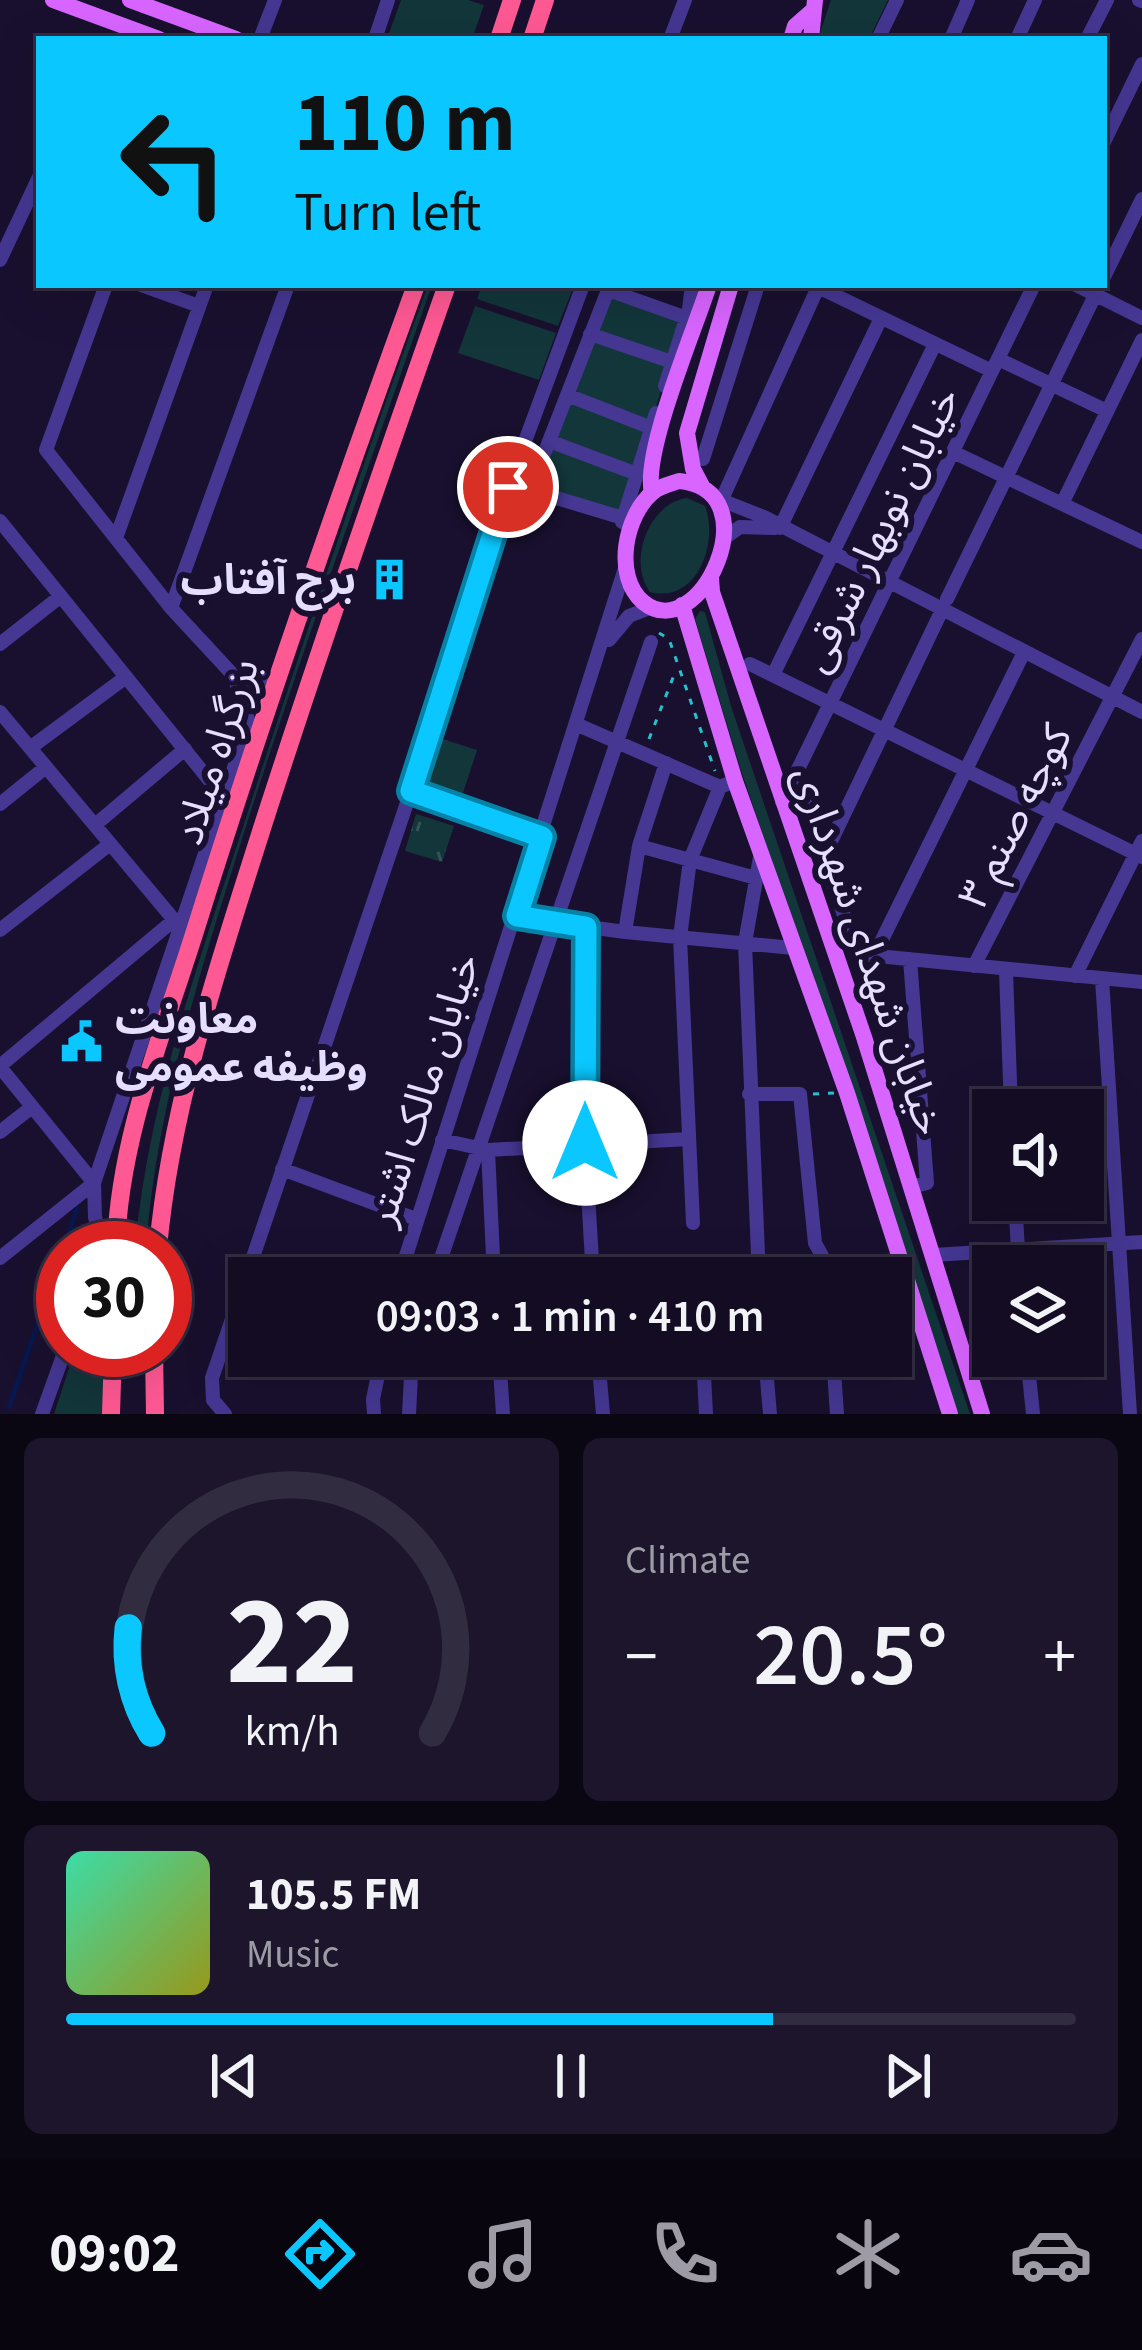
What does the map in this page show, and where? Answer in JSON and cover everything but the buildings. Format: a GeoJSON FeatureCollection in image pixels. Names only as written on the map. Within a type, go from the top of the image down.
{"type":"FeatureCollection","features":[{"type":"Feature","properties":{"kind":"highway"},"geometry":{"type":"LineString","coordinates":[[500,36],[512,0]]}},
{"type":"Feature","properties":{"kind":"highway"},"geometry":{"type":"LineString","coordinates":[[533,36],[545,0]]}},
{"type":"Feature","properties":{"kind":"highway","name":"بزرگراه میلاد"},"geometry":{"type":"LineString","coordinates":[[114,1221],[182,930],[415,288]]}},
{"type":"Feature","properties":{"kind":"highway","name":"بزرگراه میلاد"},"geometry":{"type":"LineString","coordinates":[[162,1221],[173,1144],[223,951],[342,580],[446,288]]}},
{"type":"Feature","properties":{"kind":"highway"},"geometry":{"type":"LineString","coordinates":[[111,1414],[112,1377]]}},
{"type":"Feature","properties":{"kind":"highway"},"geometry":{"type":"LineString","coordinates":[[154,1377],[155,1414]]}},
{"type":"Feature","properties":{"kind":"main road"},"geometry":{"type":"LineString","coordinates":[[52,0],[108,30],[142,36]]}},
{"type":"Feature","properties":{"kind":"main road"},"geometry":{"type":"LineString","coordinates":[[130,0],[228,36]]}},
{"type":"Feature","properties":{"kind":"main road"},"geometry":{"type":"LineString","coordinates":[[792,36],[813,6]]}},
{"type":"Feature","properties":{"kind":"main road"},"geometry":{"type":"LineString","coordinates":[[811,36],[813,6]]}},
{"type":"Feature","properties":{"kind":"main road"},"geometry":{"type":"LineString","coordinates":[[652,493],[649,481],[662,426],[708,288]]}},
{"type":"Feature","properties":{"kind":"main road"},"geometry":{"type":"LineString","coordinates":[[712,494],[679,481],[652,493],[626,522],[626,566],[634,591],[652,607],[682,605],[698,595],[711,578],[723,539],[722,518],[712,494],[693,470],[687,433],[729,288]]}},
{"type":"Feature","properties":{"kind":"main road","name":"خیابان شهدای شهرداری"},"geometry":{"type":"LineString","coordinates":[[711,578],[982,1414]]}},
{"type":"Feature","properties":{"kind":"main road","name":"خیابان شهدای شهرداری"},"geometry":{"type":"LineString","coordinates":[[682,605],[728,784],[848,1093],[902,1257]]}},
{"type":"Feature","properties":{"kind":"main road","name":"خیابان شهدای شهرداری"},"geometry":{"type":"LineString","coordinates":[[912,1289],[950,1414]]}},
{"type":"Feature","properties":{"kind":"street"},"geometry":{"type":"LineString","coordinates":[[261,36],[275,0]]}},
{"type":"Feature","properties":{"kind":"street"},"geometry":{"type":"LineString","coordinates":[[376,36],[388,0]]}},
{"type":"Feature","properties":{"kind":"street"},"geometry":{"type":"LineString","coordinates":[[671,36],[685,0]]}},
{"type":"Feature","properties":{"kind":"street"},"geometry":{"type":"LineString","coordinates":[[879,36],[897,0]]}},
{"type":"Feature","properties":{"kind":"street"},"geometry":{"type":"LineString","coordinates":[[952,36],[968,0]]}},
{"type":"Feature","properties":{"kind":"street"},"geometry":{"type":"LineString","coordinates":[[1018,36],[1035,0]]}},
{"type":"Feature","properties":{"kind":"street"},"geometry":{"type":"LineString","coordinates":[[1089,36],[1107,0]]}},
{"type":"Feature","properties":{"kind":"street"},"geometry":{"type":"LineString","coordinates":[[1107,137],[1138,84],[1142,64]]}},
{"type":"Feature","properties":{"kind":"street"},"geometry":{"type":"LineString","coordinates":[[0,260],[36,183]]}},
{"type":"Feature","properties":{"kind":"street"},"geometry":{"type":"LineString","coordinates":[[1107,271],[1142,199]]}},
{"type":"Feature","properties":{"kind":"street"},"geometry":{"type":"LineString","coordinates":[[97,1221],[94,1184],[223,796],[252,732],[234,676],[171,608],[46,450],[105,288]]}},
{"type":"Feature","properties":{"kind":"street"},"geometry":{"type":"LineString","coordinates":[[149,288],[199,306]]}},
{"type":"Feature","properties":{"kind":"street"},"geometry":{"type":"LineString","coordinates":[[116,538],[206,288]]}},
{"type":"Feature","properties":{"kind":"street"},"geometry":{"type":"LineString","coordinates":[[171,608],[287,288]]}},
{"type":"Feature","properties":{"kind":"street"},"geometry":{"type":"LineString","coordinates":[[225,1414],[213,1400],[212,1378],[411,791],[508,487],[582,288]]}},
{"type":"Feature","properties":{"kind":"street"},"geometry":{"type":"LineString","coordinates":[[609,288],[530,490],[626,522]]}},
{"type":"Feature","properties":{"kind":"street"},"geometry":{"type":"LineString","coordinates":[[611,288],[686,318]]}},
{"type":"Feature","properties":{"kind":"street"},"geometry":{"type":"LineString","coordinates":[[626,522],[691,288]]}},
{"type":"Feature","properties":{"kind":"street"},"geometry":{"type":"LineString","coordinates":[[703,459],[757,288]]}},
{"type":"Feature","properties":{"kind":"street"},"geometry":{"type":"LineString","coordinates":[[818,288],[712,494],[889,583],[944,604],[1024,652],[1142,712]]}},
{"type":"Feature","properties":{"kind":"street"},"geometry":{"type":"LineString","coordinates":[[823,288],[935,344],[1051,384],[1107,411]]}},
{"type":"Feature","properties":{"kind":"street","name":"خیابان نوبهار شرقی"},"geometry":{"type":"LineString","coordinates":[[782,802],[1033,288]]}},
{"type":"Feature","properties":{"kind":"street"},"geometry":{"type":"LineString","coordinates":[[824,856],[1098,290],[1142,318]]}},
{"type":"Feature","properties":{"kind":"street"},"geometry":{"type":"LineString","coordinates":[[780,528],[881,318]]}},
{"type":"Feature","properties":{"kind":"street"},"geometry":{"type":"LineString","coordinates":[[590,334],[672,362]]}},
{"type":"Feature","properties":{"kind":"street"},"geometry":{"type":"LineString","coordinates":[[1062,504],[1142,340]]}},
{"type":"Feature","properties":{"kind":"street"},"geometry":{"type":"LineString","coordinates":[[773,675],[935,344]]}},
{"type":"Feature","properties":{"kind":"street"},"geometry":{"type":"LineString","coordinates":[[567,395],[652,428]]}},
{"type":"Feature","properties":{"kind":"street"},"geometry":{"type":"LineString","coordinates":[[549,440],[637,474]]}},
{"type":"Feature","properties":{"kind":"street"},"geometry":{"type":"LineString","coordinates":[[953,452],[1142,542]]}},
{"type":"Feature","properties":{"kind":"street"},"geometry":{"type":"LineString","coordinates":[[508,487],[626,522]]}},
{"type":"Feature","properties":{"kind":"street"},"geometry":{"type":"LineString","coordinates":[[0,521],[223,796]]}},
{"type":"Feature","properties":{"kind":"street"},"geometry":{"type":"LineString","coordinates":[[723,539],[740,527],[780,528]]}},
{"type":"Feature","properties":{"kind":"street","name":"خیابان مالک اشتر"},"geometry":{"type":"LineString","coordinates":[[405,1257],[626,566]]}},
{"type":"Feature","properties":{"kind":"street"},"geometry":{"type":"LineString","coordinates":[[0,644],[61,596]]}},
{"type":"Feature","properties":{"kind":"street"},"geometry":{"type":"LineString","coordinates":[[602,649],[629,616],[652,607]]}},
{"type":"Feature","properties":{"kind":"street","name":"کوچه صنم ۳"},"geometry":{"type":"LineString","coordinates":[[974,966],[1142,639]]}},
{"type":"Feature","properties":{"kind":"street"},"geometry":{"type":"LineString","coordinates":[[442,1257],[484,1150],[651,642]]}},
{"type":"Feature","properties":{"kind":"street"},"geometry":{"type":"LineString","coordinates":[[865,955],[1024,652]]}},
{"type":"Feature","properties":{"kind":"street"},"geometry":{"type":"LineString","coordinates":[[750,664],[1140,851],[1075,976]]}},
{"type":"Feature","properties":{"kind":"street"},"geometry":{"type":"LineString","coordinates":[[234,676],[255,683],[277,678]]}},
{"type":"Feature","properties":{"kind":"street"},"geometry":{"type":"LineString","coordinates":[[30,748],[127,677]]}},
{"type":"Feature","properties":{"kind":"street"},"geometry":{"type":"LineString","coordinates":[[0,712],[182,930]]}},
{"type":"Feature","properties":{"kind":"street"},"geometry":{"type":"LineString","coordinates":[[578,725],[728,784],[690,860],[680,937],[692,1223]]}},
{"type":"Feature","properties":{"kind":"street"},"geometry":{"type":"LineString","coordinates":[[95,825],[185,749]]}},
{"type":"Feature","properties":{"kind":"street"},"geometry":{"type":"LineString","coordinates":[[625,932],[638,846],[666,763]]}},
{"type":"Feature","properties":{"kind":"street"},"geometry":{"type":"LineString","coordinates":[[0,804],[46,766]]}},
{"type":"Feature","properties":{"kind":"street"},"geometry":{"type":"LineString","coordinates":[[796,774],[865,955]]}},
{"type":"Feature","properties":{"kind":"street"},"geometry":{"type":"LineString","coordinates":[[411,791],[542,837]]}},
{"type":"Feature","properties":{"kind":"street"},"geometry":{"type":"LineString","coordinates":[[0,930],[110,844]]}},
{"type":"Feature","properties":{"kind":"street"},"geometry":{"type":"LineString","coordinates":[[638,846],[756,878]]}},
{"type":"Feature","properties":{"kind":"street"},"geometry":{"type":"LineString","coordinates":[[758,1257],[745,943],[760,857]]}},
{"type":"Feature","properties":{"kind":"street"},"geometry":{"type":"LineString","coordinates":[[517,916],[793,948]]}},
{"type":"Feature","properties":{"kind":"street"},"geometry":{"type":"LineString","coordinates":[[586,927],[589,1257]]}},
{"type":"Feature","properties":{"kind":"street"},"geometry":{"type":"LineString","coordinates":[[94,1184],[0,1066],[182,930]]}},
{"type":"Feature","properties":{"kind":"street"},"geometry":{"type":"LineString","coordinates":[[865,955],[1142,982]]}},
{"type":"Feature","properties":{"kind":"street"},"geometry":{"type":"LineString","coordinates":[[910,959],[927,1183],[911,1187]]}},
{"type":"Feature","properties":{"kind":"street"},"geometry":{"type":"LineString","coordinates":[[1006,970],[1010,1089]]}},
{"type":"Feature","properties":{"kind":"street"},"geometry":{"type":"LineString","coordinates":[[1102,979],[1130,1414]]}},
{"type":"Feature","properties":{"kind":"street"},"geometry":{"type":"LineString","coordinates":[[749,1094],[800,1094],[815,1243],[821,1257]]}},
{"type":"Feature","properties":{"kind":"street"},"geometry":{"type":"LineString","coordinates":[[0,1132],[32,1107]]}},
{"type":"Feature","properties":{"kind":"street"},"geometry":{"type":"LineString","coordinates":[[442,1140],[484,1150],[689,1138]]}},
{"type":"Feature","properties":{"kind":"street"},"geometry":{"type":"LineString","coordinates":[[484,1150],[492,1257]]}},
{"type":"Feature","properties":{"kind":"street"},"geometry":{"type":"LineString","coordinates":[[283,1169],[416,1220]]}},
{"type":"Feature","properties":{"kind":"street"},"geometry":{"type":"LineString","coordinates":[[0,1258],[94,1184]]}},
{"type":"Feature","properties":{"kind":"street"},"geometry":{"type":"LineString","coordinates":[[1104,1245],[1142,1242]]}},
{"type":"Feature","properties":{"kind":"street"},"geometry":{"type":"LineString","coordinates":[[933,1255],[972,1256]]}},
{"type":"Feature","properties":{"kind":"street"},"geometry":{"type":"LineString","coordinates":[[42,1414],[55,1377]]}},
{"type":"Feature","properties":{"kind":"street"},"geometry":{"type":"LineString","coordinates":[[374,1414],[378,1377]]}},
{"type":"Feature","properties":{"kind":"street"},"geometry":{"type":"LineString","coordinates":[[409,1414],[411,1377]]}},
{"type":"Feature","properties":{"kind":"street"},"geometry":{"type":"LineString","coordinates":[[500,1377],[503,1414]]}},
{"type":"Feature","properties":{"kind":"street"},"geometry":{"type":"LineString","coordinates":[[600,1377],[603,1414]]}},
{"type":"Feature","properties":{"kind":"street"},"geometry":{"type":"LineString","coordinates":[[704,1377],[706,1414]]}},
{"type":"Feature","properties":{"kind":"street"},"geometry":{"type":"LineString","coordinates":[[767,1377],[770,1414]]}},
{"type":"Feature","properties":{"kind":"street"},"geometry":{"type":"LineString","coordinates":[[834,1377],[837,1414]]}},
{"type":"Feature","properties":{"kind":"street"},"geometry":{"type":"LineString","coordinates":[[1030,1377],[1033,1414]]}},
{"type":"Feature","properties":{"kind":"path"},"geometry":{"type":"LineString","coordinates":[[651,642],[656,634],[665,634],[728,784]]}},
{"type":"Feature","properties":{"kind":"path"},"geometry":{"type":"LineString","coordinates":[[644,752],[678,667]]}},
{"type":"Feature","properties":{"kind":"path"},"geometry":{"type":"LineString","coordinates":[[800,1094],[848,1093]]}},
{"type":"Feature","properties":{"kind":"green space"},"geometry":{"type":"Polygon","coordinates":[[[401,0],[468,0],[484,5],[473,36],[388,36],[401,0]]]}},
{"type":"Feature","properties":{"kind":"green space"},"geometry":{"type":"Polygon","coordinates":[[[831,0],[888,0],[870,36],[819,36],[831,0]]]}},
{"type":"Feature","properties":{"kind":"green space"},"geometry":{"type":"Polygon","coordinates":[[[427,288],[431,288],[211,939],[170,1093],[149,1221],[138,1221],[151,1140],[192,982],[427,288]]]}},
{"type":"Feature","properties":{"kind":"green space"},"geometry":{"type":"Polygon","coordinates":[[[481,288],[573,288],[558,326],[477,299],[481,288]]]}},
{"type":"Feature","properties":{"kind":"green space"},"geometry":{"type":"Polygon","coordinates":[[[609,292],[684,319],[671,360],[593,334],[609,292]]]}},
{"type":"Feature","properties":{"kind":"green space"},"geometry":{"type":"Polygon","coordinates":[[[475,306],[556,333],[539,380],[458,353],[475,306]]]}},
{"type":"Feature","properties":{"kind":"green space"},"geometry":{"type":"Polygon","coordinates":[[[591,337],[670,363],[650,426],[570,394],[591,337]]]}},
{"type":"Feature","properties":{"kind":"green space"},"geometry":{"type":"Polygon","coordinates":[[[568,398],[648,429],[635,471],[551,440],[568,398]]]}},
{"type":"Feature","properties":{"kind":"green space"},"geometry":{"type":"Polygon","coordinates":[[[551,443],[633,475],[621,515],[533,489],[551,443]]]}},
{"type":"Feature","properties":{"kind":"green space"},"geometry":{"type":"Polygon","coordinates":[[[687,498],[705,506],[709,521],[706,553],[692,580],[680,589],[650,592],[641,565],[646,535],[662,510],[687,498]]]}},
{"type":"Feature","properties":{"kind":"green space"},"geometry":{"type":"Polygon","coordinates":[[[700,611],[705,612],[731,706],[970,1414],[958,1414],[912,1277],[912,1257],[905,1257],[695,619],[700,611]]]}},
{"type":"Feature","properties":{"kind":"green space"},"geometry":{"type":"Polygon","coordinates":[[[442,739],[477,750],[461,799],[426,788],[442,739]]]}},
{"type":"Feature","properties":{"kind":"green space"},"geometry":{"type":"Polygon","coordinates":[[[416,814],[454,826],[442,862],[405,851],[416,814]]]}},
{"type":"Feature","properties":{"kind":"green space"},"geometry":{"type":"Polygon","coordinates":[[[66,1377],[104,1377],[103,1414],[54,1414],[66,1377]]]}},
{"type":"Feature","properties":{"kind":"waterway"},"geometry":{"type":"LineString","coordinates":[[73,1221],[77,1208]]}},
{"type":"Feature","properties":{"kind":"waterway"},"geometry":{"type":"LineString","coordinates":[[9,1407],[36,1328]]}},
{"type":"Feature","properties":{"kind":"place","name":"برج آفتاب"},"geometry":{"type":"Point","coordinates":[390,579]}},
{"type":"Feature","properties":{"kind":"place","name":"معاونت وظیفه عمومی"},"geometry":{"type":"Point","coordinates":[81,1042]}},
{"type":"Feature","properties":{"kind":"route"},"geometry":{"type":"LineString","coordinates":[[508,487],[411,791],[542,837],[517,916],[586,927],[585,1143]]}}]}
